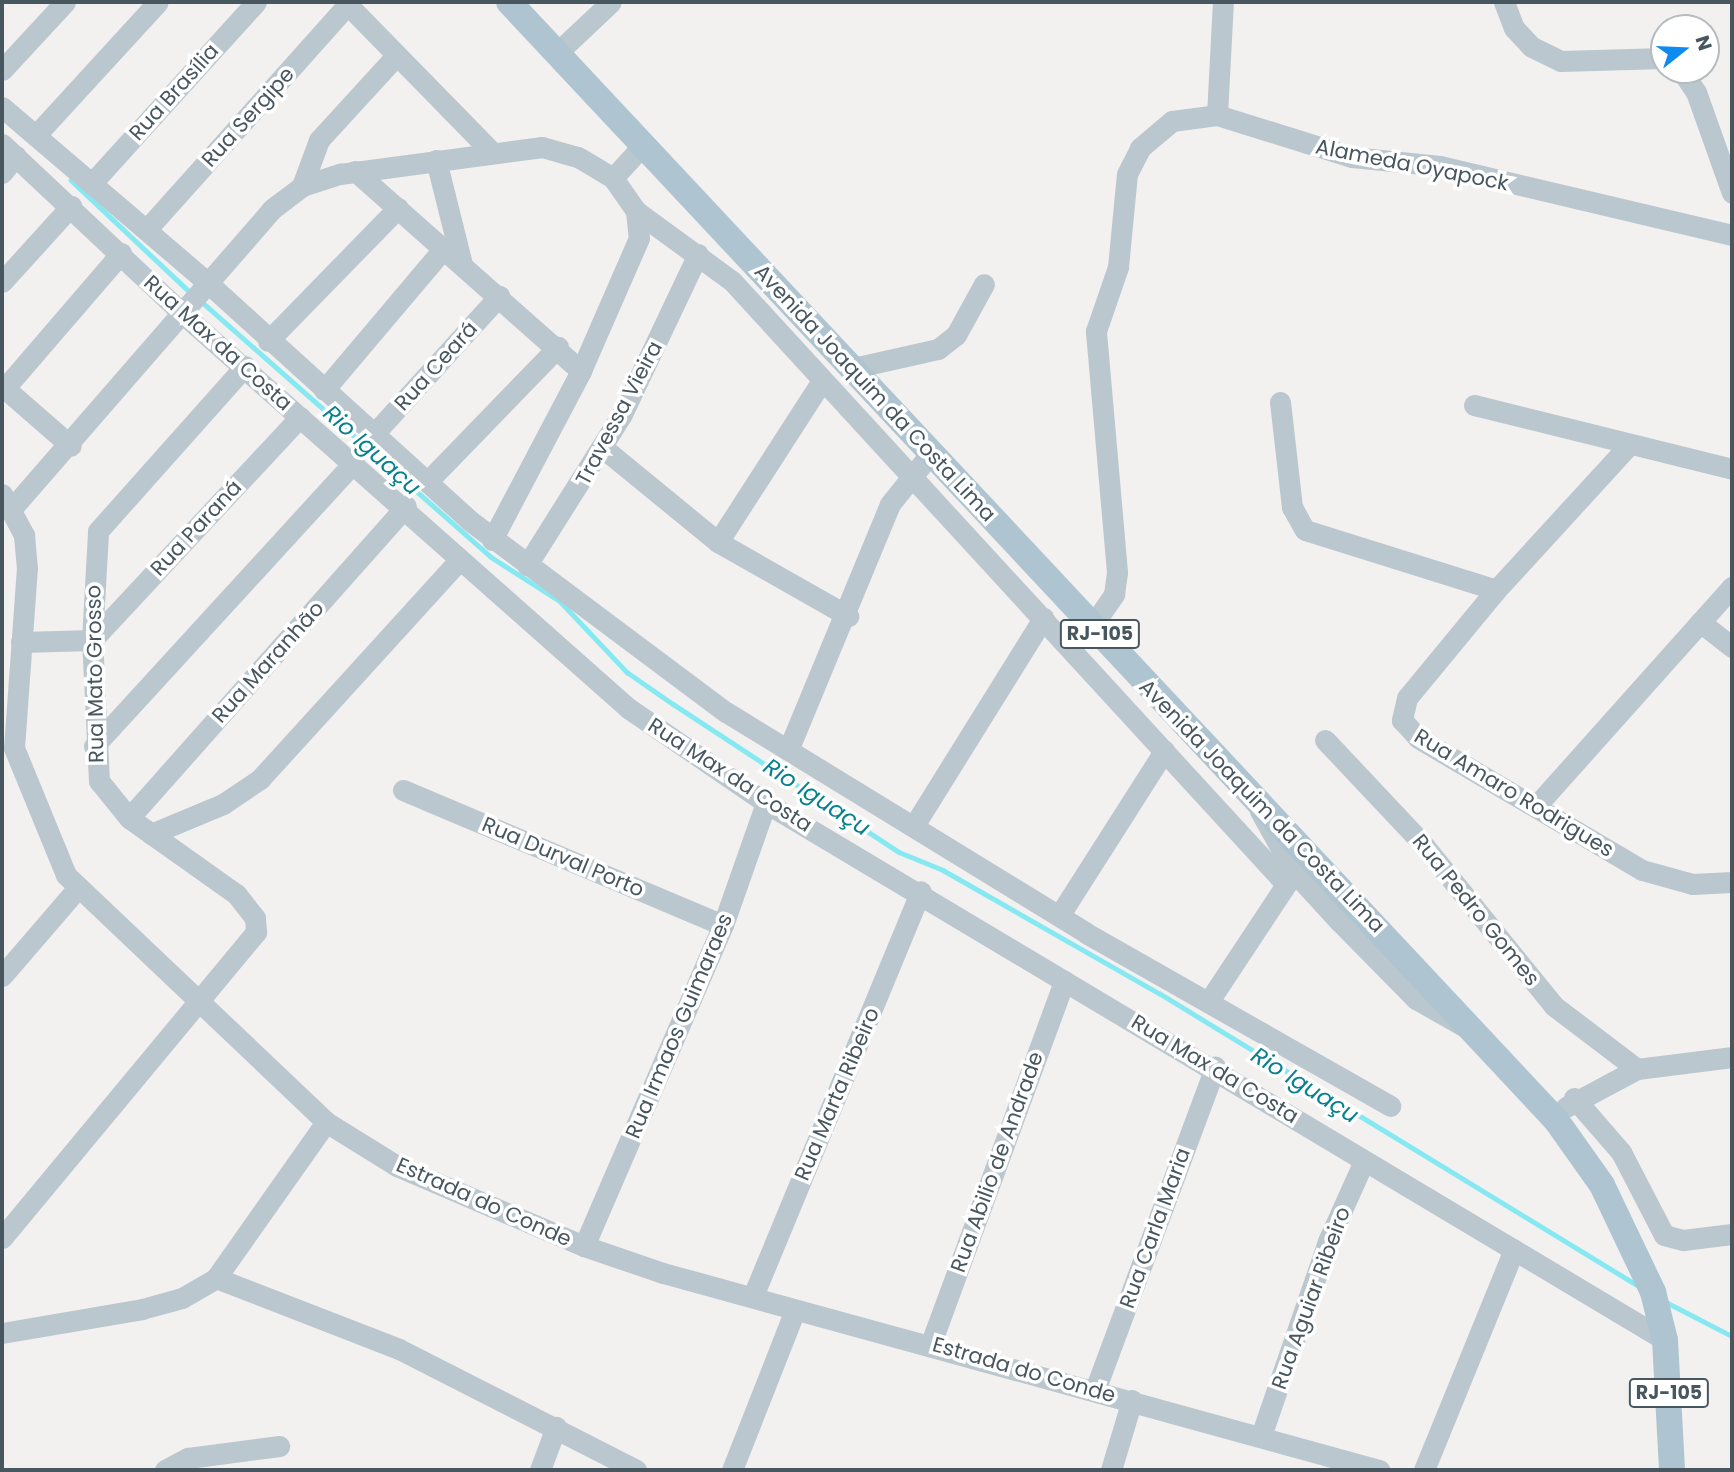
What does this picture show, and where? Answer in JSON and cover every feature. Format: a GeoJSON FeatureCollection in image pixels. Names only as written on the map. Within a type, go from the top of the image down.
{"type":"FeatureCollection","features":[{"type":"Feature","properties":{"kind":"main road","name":"Avenida Joaquim da Costa Lima"},"geometry":{"type":"LineString","coordinates":[[509,2],[559,51],[1259,808],[1556,1120],[1602,1185],[1659,1316],[1672,1470]]}},
{"type":"Feature","properties":{"kind":"street"},"geometry":{"type":"LineString","coordinates":[[2,70],[65,2]]}},
{"type":"Feature","properties":{"kind":"street"},"geometry":{"type":"LineString","coordinates":[[36,135],[158,2]]}},
{"type":"Feature","properties":{"kind":"street","name":"Rua Brasília"},"geometry":{"type":"LineString","coordinates":[[92,183],[256,2]]}},
{"type":"Feature","properties":{"kind":"street"},"geometry":{"type":"LineString","coordinates":[[559,51],[611,2]]}},
{"type":"Feature","properties":{"kind":"street"},"geometry":{"type":"LineString","coordinates":[[1217,116],[1223,2]]}},
{"type":"Feature","properties":{"kind":"street"},"geometry":{"type":"LineString","coordinates":[[1504,2],[1514,28],[1532,47],[1560,61],[1650,58]]}},
{"type":"Feature","properties":{"kind":"street","name":"Rua Sergipe"},"geometry":{"type":"LineString","coordinates":[[147,229],[347,3],[492,152]]}},
{"type":"Feature","properties":{"kind":"street"},"geometry":{"type":"LineString","coordinates":[[302,186],[319,140],[397,55]]}},
{"type":"Feature","properties":{"kind":"street"},"geometry":{"type":"LineString","coordinates":[[1691,84],[1696,92],[1732,193]]}},
{"type":"Feature","properties":{"kind":"street","name":"Rua Max da Costa"},"geometry":{"type":"LineString","coordinates":[[2,107],[147,229],[268,341],[492,540],[726,712],[915,824],[1059,916],[1390,1106]]}},
{"type":"Feature","properties":{"kind":"street","name":"Alameda Oyapock"},"geometry":{"type":"LineString","coordinates":[[1092,626],[1114,594],[1117,572],[1096,331],[1118,267],[1127,174],[1140,148],[1185,116],[1217,116],[1352,157],[1440,166],[1732,235]]}},
{"type":"Feature","properties":{"kind":"street"},"geometry":{"type":"LineString","coordinates":[[613,178],[644,144]]}},
{"type":"Feature","properties":{"kind":"street"},"geometry":{"type":"LineString","coordinates":[[8,500],[71,446],[272,209],[302,186],[355,171],[492,152],[542,147],[578,157],[613,178],[636,211],[732,281],[820,384],[1043,618],[1164,751],[1290,878],[1409,992],[1471,1029]]}},
{"type":"Feature","properties":{"kind":"street"},"geometry":{"type":"LineString","coordinates":[[2,173],[9,150]]}},
{"type":"Feature","properties":{"kind":"street","name":"Rua Max da Costa"},"geometry":{"type":"LineString","coordinates":[[9,150],[185,314],[300,417],[406,506],[458,560],[628,708],[766,803],[921,891],[1064,981],[1215,1066],[1364,1161],[1514,1250],[1659,1316]]}},
{"type":"Feature","properties":{"kind":"street"},"geometry":{"type":"LineString","coordinates":[[436,160],[462,264]]}},
{"type":"Feature","properties":{"kind":"street"},"geometry":{"type":"LineString","coordinates":[[355,171],[558,347],[581,371]]}},
{"type":"Feature","properties":{"kind":"street"},"geometry":{"type":"LineString","coordinates":[[2,282],[71,206]]}},
{"type":"Feature","properties":{"kind":"street"},"geometry":{"type":"LineString","coordinates":[[268,341],[398,208]]}},
{"type":"Feature","properties":{"kind":"street"},"geometry":{"type":"LineString","coordinates":[[492,540],[581,371],[639,238],[636,211]]}},
{"type":"Feature","properties":{"kind":"street"},"geometry":{"type":"LineString","coordinates":[[324,390],[444,248]]}},
{"type":"Feature","properties":{"kind":"street"},"geometry":{"type":"LineString","coordinates":[[71,446],[3,387],[121,253]]}},
{"type":"Feature","properties":{"kind":"street","name":"Travessa Vieira"},"geometry":{"type":"LineString","coordinates":[[527,565],[603,448],[698,254]]}},
{"type":"Feature","properties":{"kind":"street"},"geometry":{"type":"LineString","coordinates":[[853,368],[938,349],[956,335],[984,284]]}},
{"type":"Feature","properties":{"kind":"street","name":"Rua Ceará"},"geometry":{"type":"LineString","coordinates":[[373,435],[499,296]]}},
{"type":"Feature","properties":{"kind":"street"},"geometry":{"type":"LineString","coordinates":[[428,481],[558,347]]}},
{"type":"Feature","properties":{"kind":"street","name":"Rua Mato Grosso"},"geometry":{"type":"LineString","coordinates":[[200,999],[256,932],[250,909],[236,894],[129,818],[99,781],[94,746],[93,544],[109,518],[245,366]]}},
{"type":"Feature","properties":{"kind":"street"},"geometry":{"type":"LineString","coordinates":[[718,542],[820,384]]}},
{"type":"Feature","properties":{"kind":"street"},"geometry":{"type":"LineString","coordinates":[[859,424],[883,401]]}},
{"type":"Feature","properties":{"kind":"street"},"geometry":{"type":"LineString","coordinates":[[1280,402],[1295,514],[1305,530],[1330,542],[1496,590]]}},
{"type":"Feature","properties":{"kind":"street"},"geometry":{"type":"LineString","coordinates":[[1474,405],[1732,469]]}},
{"type":"Feature","properties":{"kind":"street","name":"Rua Paraná"},"geometry":{"type":"LineString","coordinates":[[92,640],[300,417]]}},
{"type":"Feature","properties":{"kind":"street","name":"Rua Amaro Rodrigues"},"geometry":{"type":"LineString","coordinates":[[1629,445],[1496,590],[1407,698],[1402,720],[1419,738],[1666,879],[1732,882]]}},
{"type":"Feature","properties":{"kind":"street"},"geometry":{"type":"LineString","coordinates":[[603,448],[718,542],[848,616]]}},
{"type":"Feature","properties":{"kind":"street"},"geometry":{"type":"LineString","coordinates":[[789,748],[907,476],[932,453]]}},
{"type":"Feature","properties":{"kind":"street"},"geometry":{"type":"LineString","coordinates":[[94,746],[354,462]]}},
{"type":"Feature","properties":{"kind":"street","name":"Estrada do Conde"},"geometry":{"type":"LineString","coordinates":[[8,500],[27,567],[9,761],[76,890],[200,999],[326,1122],[397,1166],[584,1246],[795,1310],[931,1343],[1380,1470]]}},
{"type":"Feature","properties":{"kind":"street","name":"Rua Maranhão"},"geometry":{"type":"LineString","coordinates":[[129,818],[406,506]]}},
{"type":"Feature","properties":{"kind":"street"},"geometry":{"type":"LineString","coordinates":[[151,834],[223,804],[260,779],[458,560]]}},
{"type":"Feature","properties":{"kind":"street"},"geometry":{"type":"LineString","coordinates":[[1536,806],[1732,587]]}},
{"type":"Feature","properties":{"kind":"street"},"geometry":{"type":"LineString","coordinates":[[915,824],[1043,618]]}},
{"type":"Feature","properties":{"kind":"street"},"geometry":{"type":"LineString","coordinates":[[1700,622],[1732,647]]}},
{"type":"Feature","properties":{"kind":"street"},"geometry":{"type":"LineString","coordinates":[[21,642],[92,640]]}},
{"type":"Feature","properties":{"kind":"street","name":"Rua Pedro Gomes"},"geometry":{"type":"LineString","coordinates":[[1325,740],[1422,843],[1554,1006],[1637,1069]]}},
{"type":"Feature","properties":{"kind":"street"},"geometry":{"type":"LineString","coordinates":[[1059,916],[1164,751]]}},
{"type":"Feature","properties":{"kind":"street","name":"Rua Durval Porto"},"geometry":{"type":"LineString","coordinates":[[403,790],[723,925]]}},
{"type":"Feature","properties":{"kind":"street","name":"Rua Irmaos Guimaraes"},"geometry":{"type":"LineString","coordinates":[[584,1246],[723,925],[766,803]]}},
{"type":"Feature","properties":{"kind":"street"},"geometry":{"type":"LineString","coordinates":[[1259,808],[1290,878]]}},
{"type":"Feature","properties":{"kind":"street"},"geometry":{"type":"LineString","coordinates":[[1209,1001],[1290,878]]}},
{"type":"Feature","properties":{"kind":"street"},"geometry":{"type":"LineString","coordinates":[[2,976],[76,890]]}},
{"type":"Feature","properties":{"kind":"street","name":"Rua Marta Ribeiro"},"geometry":{"type":"LineString","coordinates":[[753,1296],[921,891]]}},
{"type":"Feature","properties":{"kind":"street","name":"Rua Abilio de Andrade"},"geometry":{"type":"LineString","coordinates":[[931,1343],[1064,981]]}},
{"type":"Feature","properties":{"kind":"street"},"geometry":{"type":"LineString","coordinates":[[2,1238],[200,999]]}},
{"type":"Feature","properties":{"kind":"street"},"geometry":{"type":"LineString","coordinates":[[1556,1120],[1574,1098],[1637,1069],[1732,1057]]}},
{"type":"Feature","properties":{"kind":"street","name":"Rua Carla Maria"},"geometry":{"type":"LineString","coordinates":[[1095,1390],[1215,1066]]}},
{"type":"Feature","properties":{"kind":"street"},"geometry":{"type":"LineString","coordinates":[[1574,1098],[1621,1152],[1664,1235],[1684,1240],[1732,1234]]}},
{"type":"Feature","properties":{"kind":"street"},"geometry":{"type":"LineString","coordinates":[[2,1333],[142,1309],[182,1298],[216,1279],[326,1122]]}},
{"type":"Feature","properties":{"kind":"street","name":"Rua Aguiar Ribeiro"},"geometry":{"type":"LineString","coordinates":[[1261,1436],[1328,1241],[1364,1161]]}},
{"type":"Feature","properties":{"kind":"street"},"geometry":{"type":"LineString","coordinates":[[1424,1470],[1514,1250]]}},
{"type":"Feature","properties":{"kind":"street"},"geometry":{"type":"LineString","coordinates":[[216,1279],[399,1349],[636,1470]]}},
{"type":"Feature","properties":{"kind":"street"},"geometry":{"type":"LineString","coordinates":[[732,1470],[795,1310]]}},
{"type":"Feature","properties":{"kind":"street"},"geometry":{"type":"LineString","coordinates":[[1111,1470],[1132,1400]]}},
{"type":"Feature","properties":{"kind":"street"},"geometry":{"type":"LineString","coordinates":[[540,1470],[556,1427]]}},
{"type":"Feature","properties":{"kind":"street"},"geometry":{"type":"LineString","coordinates":[[165,1470],[188,1458],[279,1446]]}},
{"type":"Feature","properties":{"kind":"waterway","name":"Rio Iguaçu"},"geometry":{"type":"LineString","coordinates":[[71,180],[192,294]]}},
{"type":"Feature","properties":{"kind":"waterway","name":"Rio Iguaçu"},"geometry":{"type":"LineString","coordinates":[[202,302],[491,557],[560,601],[627,672],[673,704],[899,852],[943,870],[1159,993],[1637,1285]]}},
{"type":"Feature","properties":{"kind":"waterway","name":"Rio Iguaçu"},"geometry":{"type":"LineString","coordinates":[[1666,1302],[1732,1336]]}}]}
